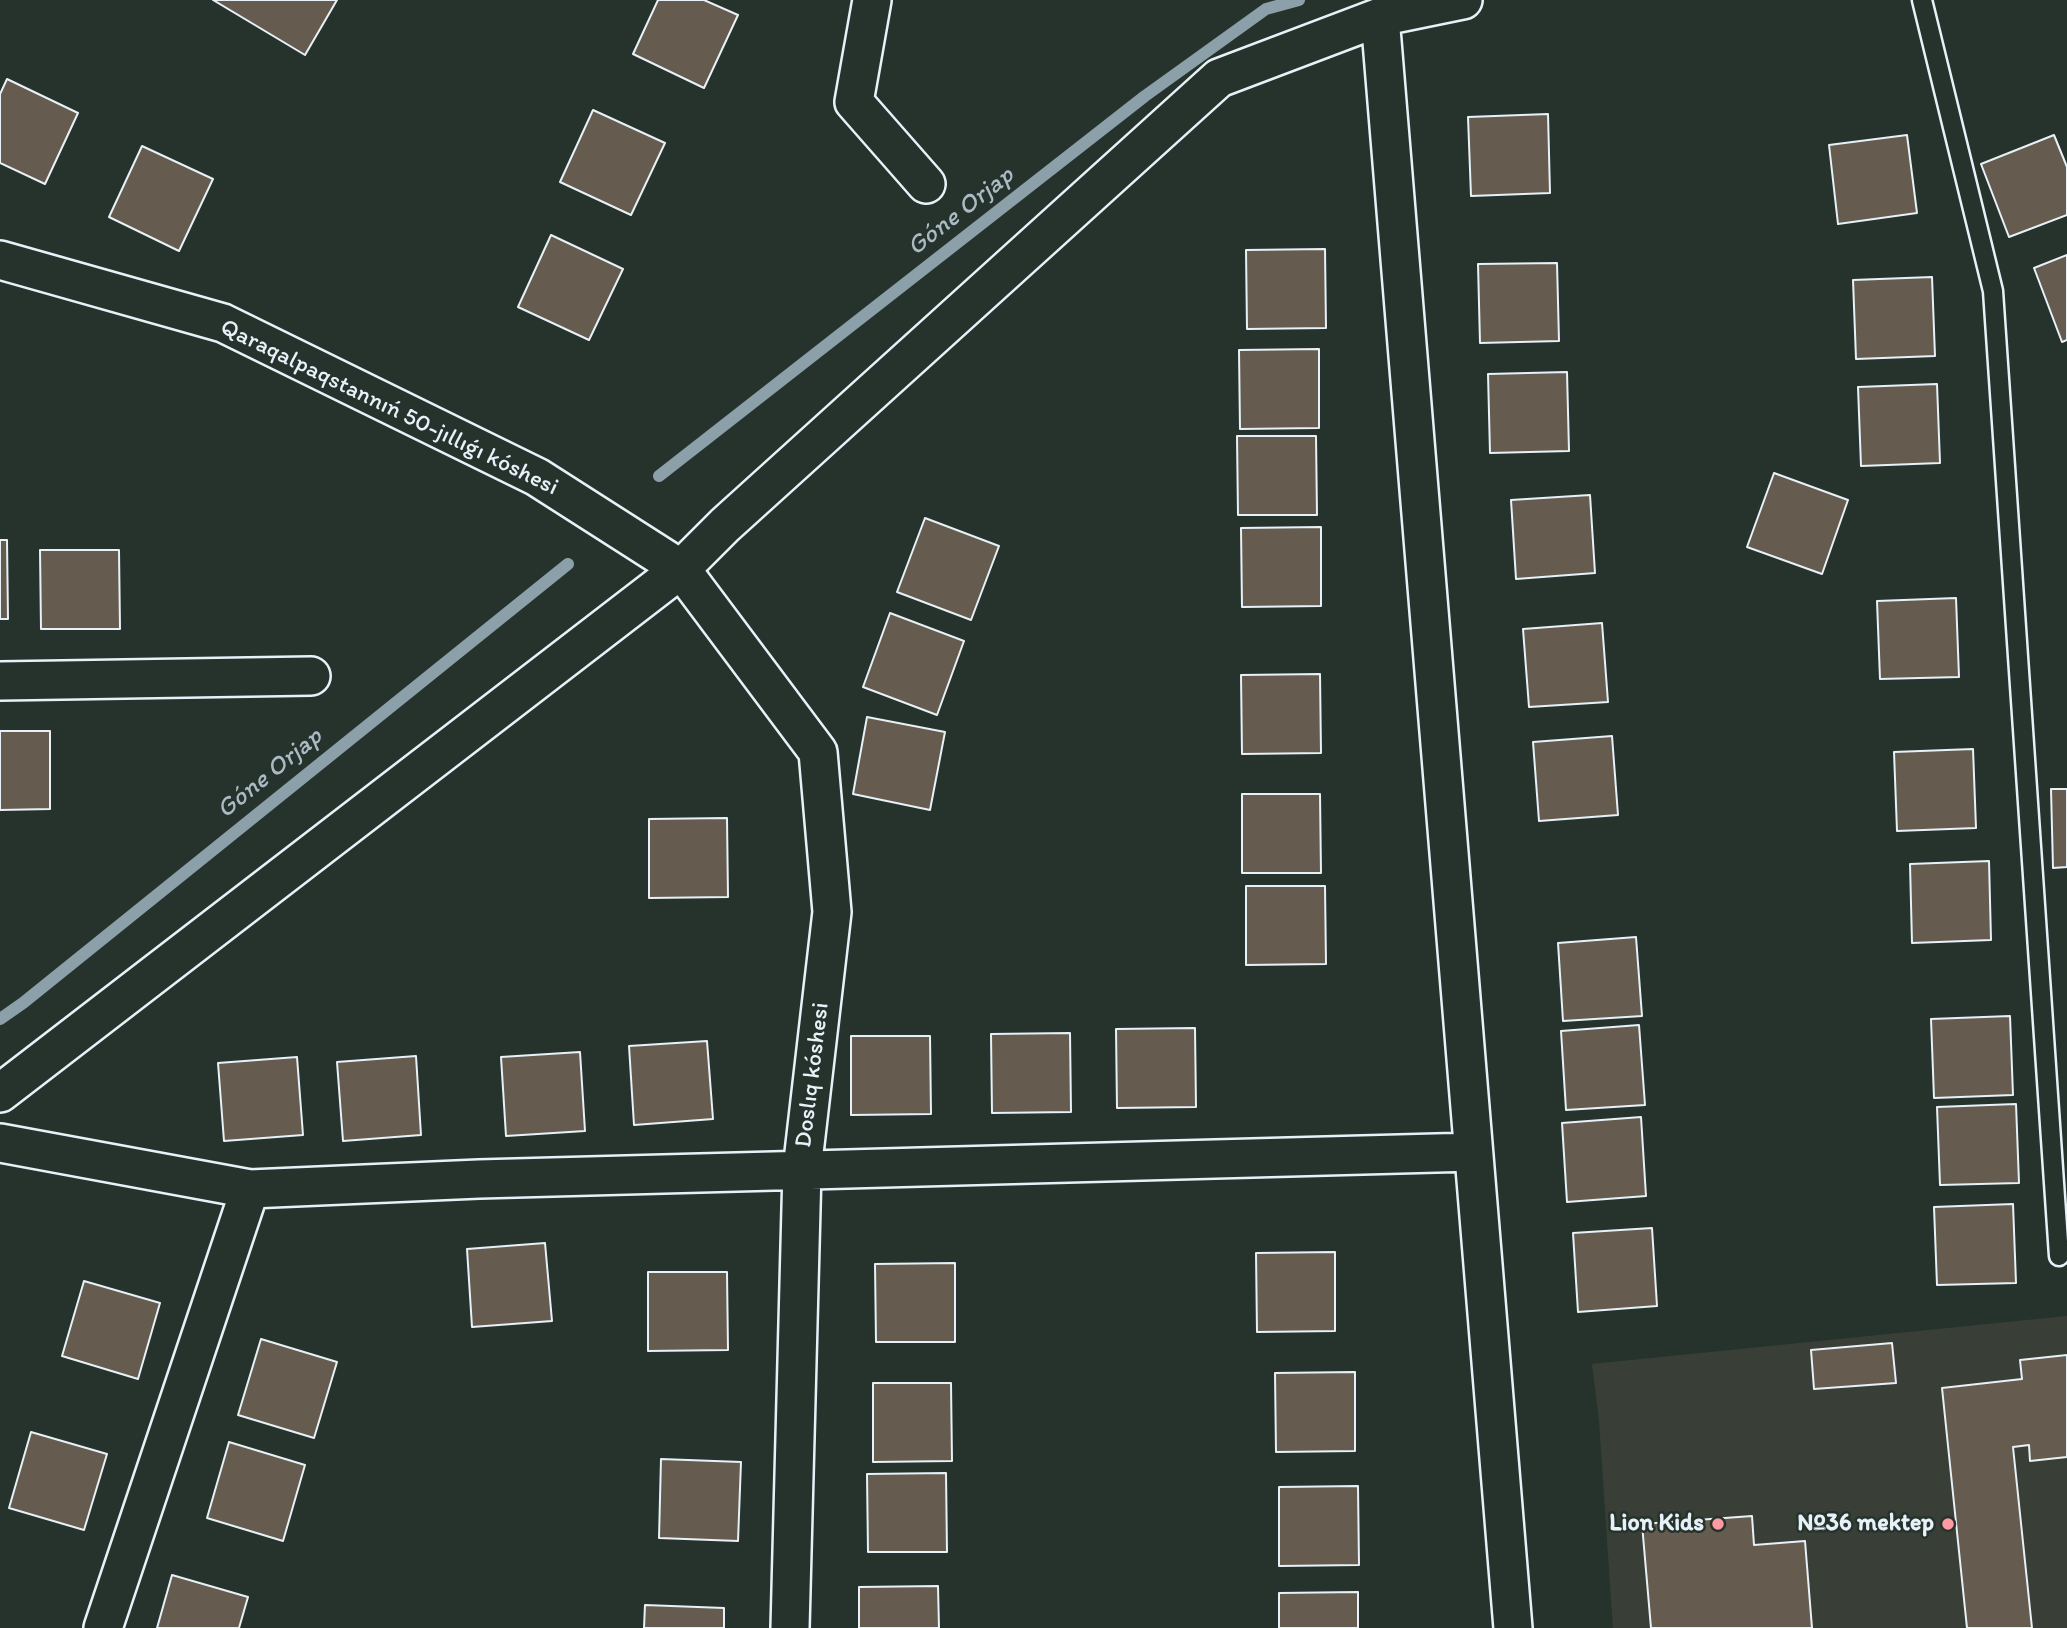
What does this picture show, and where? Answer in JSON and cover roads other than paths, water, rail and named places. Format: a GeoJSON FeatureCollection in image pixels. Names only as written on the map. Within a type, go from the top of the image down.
{"type":"FeatureCollection","features":[{"type":"Feature","properties":{"kind":"street"},"geometry":{"type":"LineString","coordinates":[[872,0],[854,103],[926,184]]}},
{"type":"Feature","properties":{"kind":"street"},"geometry":{"type":"LineString","coordinates":[[0,1093],[681,569],[724,525],[1219,78],[1380,17],[1463,0]]}},
{"type":"Feature","properties":{"kind":"street"},"geometry":{"type":"LineString","coordinates":[[1380,17],[1513,1628]]}},
{"type":"Feature","properties":{"kind":"street","name":"Qaraqalpaqstannıń 50-jıllıǵı kóshesi"},"geometry":{"type":"LineString","coordinates":[[0,260],[223,323],[537,477],[681,569]]}},
{"type":"Feature","properties":{"kind":"street","name":"Doslıq kóshesi"},"geometry":{"type":"LineString","coordinates":[[681,569],[818,752],[832,912],[802,1170],[790,1628]]}},
{"type":"Feature","properties":{"kind":"street"},"geometry":{"type":"LineString","coordinates":[[0,681],[312,676]]}},
{"type":"Feature","properties":{"kind":"street"},"geometry":{"type":"LineString","coordinates":[[0,1143],[250,1189],[479,1179],[1473,1152]]}},
{"type":"Feature","properties":{"kind":"street"},"geometry":{"type":"LineString","coordinates":[[103,1628],[250,1189]]}},
{"type":"Feature","properties":{"kind":"lane"},"geometry":{"type":"LineString","coordinates":[[1922,0],[1993,291],[2059,1256]]}},
{"type":"Feature","properties":{"kind":"waterway","name":"Góne Orjap"},"geometry":{"type":"LineString","coordinates":[[659,476],[1145,96],[1266,9],[1299,0]]}},
{"type":"Feature","properties":{"kind":"waterway","name":"Góne Orjap"},"geometry":{"type":"LineString","coordinates":[[0,1019],[568,564]]}},
{"type":"Feature","properties":{"kind":"place","name":"Lion Kids"},"geometry":{"type":"Point","coordinates":[1718,1524]}},
{"type":"Feature","properties":{"kind":"place","name":"№36 mektep"},"geometry":{"type":"Point","coordinates":[1948,1524]}}]}
